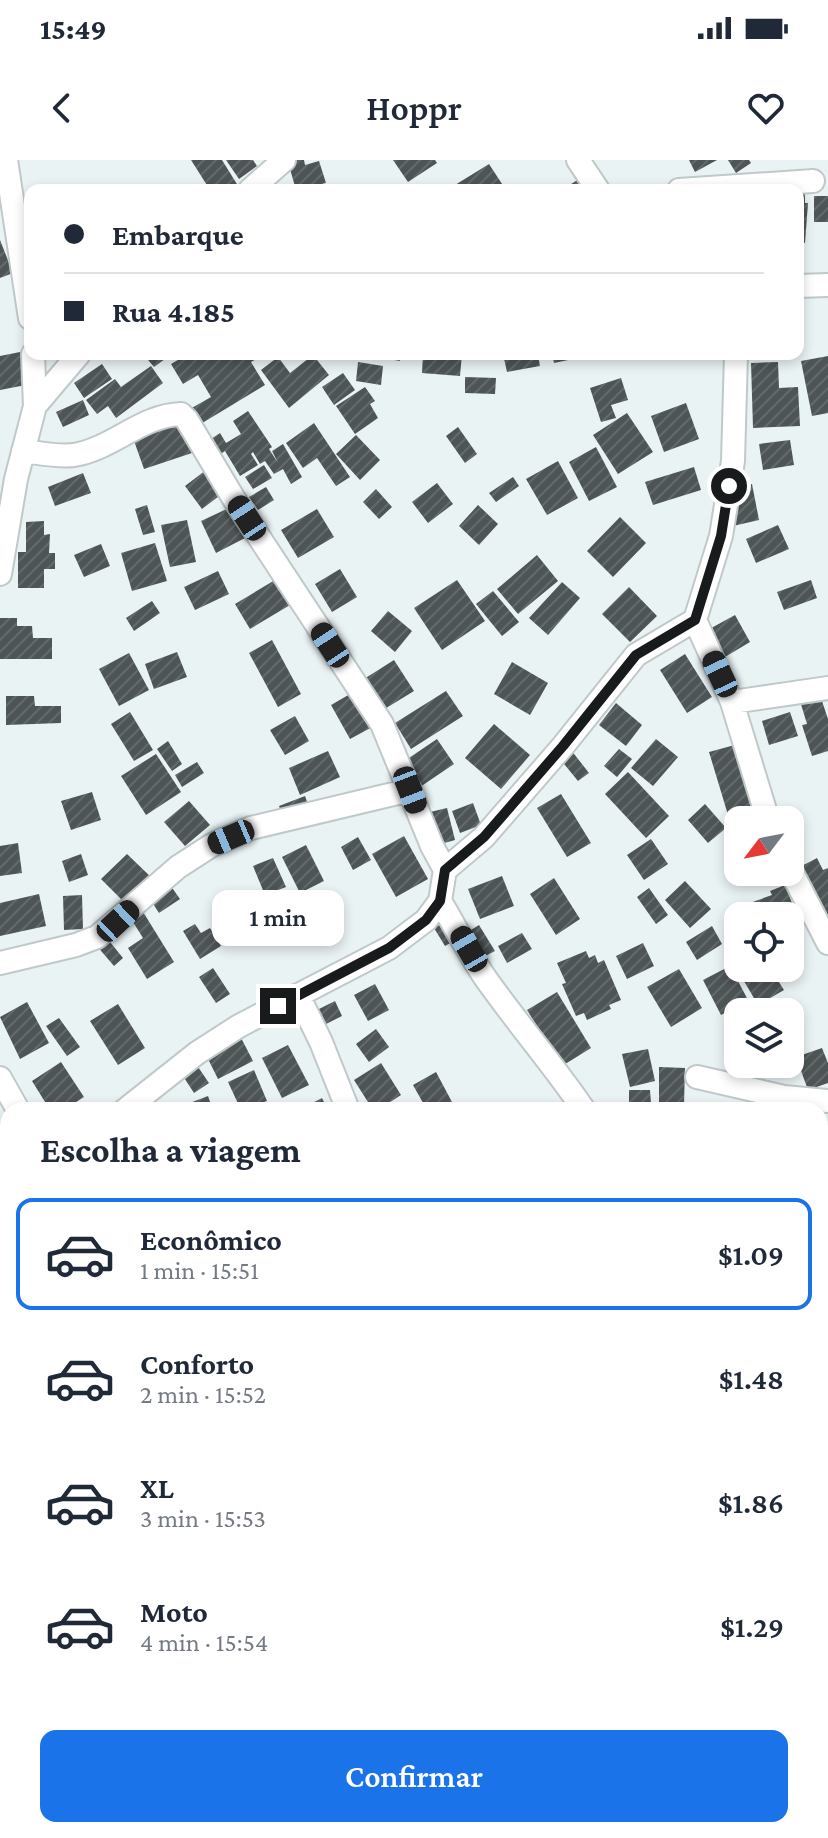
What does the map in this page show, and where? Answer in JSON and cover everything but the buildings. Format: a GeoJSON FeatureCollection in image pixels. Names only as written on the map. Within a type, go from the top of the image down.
{"type":"FeatureCollection","features":[{"type":"Feature","properties":{"kind":"street"},"geometry":{"type":"LineString","coordinates":[[6,160],[24,278]]}},
{"type":"Feature","properties":{"kind":"street"},"geometry":{"type":"LineString","coordinates":[[578,160],[594,184]]}},
{"type":"Feature","properties":{"kind":"street"},"geometry":{"type":"LineString","coordinates":[[768,184],[813,181]]}},
{"type":"Feature","properties":{"kind":"street"},"geometry":{"type":"LineString","coordinates":[[804,286],[828,285]]}},
{"type":"Feature","properties":{"kind":"street"},"geometry":{"type":"LineString","coordinates":[[0,574],[8,483],[23,451],[35,406],[33,360]]}},
{"type":"Feature","properties":{"kind":"street"},"geometry":{"type":"LineString","coordinates":[[35,406],[74,360]]}},
{"type":"Feature","properties":{"kind":"street"},"geometry":{"type":"LineString","coordinates":[[736,360],[733,461],[721,536],[695,620],[732,702],[764,806]]}},
{"type":"Feature","properties":{"kind":"street"},"geometry":{"type":"LineString","coordinates":[[23,451],[75,455],[161,416],[181,414],[382,724],[432,846],[445,870],[440,901],[426,920],[389,948],[239,1026],[197,1053],[135,1102]]}},
{"type":"Feature","properties":{"kind":"street"},"geometry":{"type":"LineString","coordinates":[[445,870],[484,837],[636,655],[695,620]]}},
{"type":"Feature","properties":{"kind":"street"},"geometry":{"type":"LineString","coordinates":[[732,702],[828,688]]}},
{"type":"Feature","properties":{"kind":"street"},"geometry":{"type":"LineString","coordinates":[[0,963],[97,937],[178,867],[212,845],[251,828],[410,790]]}},
{"type":"Feature","properties":{"kind":"street"},"geometry":{"type":"LineString","coordinates":[[799,886],[828,943]]}},
{"type":"Feature","properties":{"kind":"street"},"geometry":{"type":"LineString","coordinates":[[440,901],[483,974],[579,1102]]}},
{"type":"Feature","properties":{"kind":"street"},"geometry":{"type":"LineString","coordinates":[[298,995],[345,1102]]}},
{"type":"Feature","properties":{"kind":"street"},"geometry":{"type":"LineString","coordinates":[[697,1077],[784,1097],[828,1101]]}},
{"type":"Feature","properties":{"kind":"street"},"geometry":{"type":"LineString","coordinates":[[0,1078],[14,1102]]}},
{"type":"Feature","properties":{"kind":"route"},"geometry":{"type":"LineString","coordinates":[[278,1006],[389,948],[426,920],[440,901],[445,870],[484,837],[636,655],[695,620],[721,536],[729,486]]}}]}
